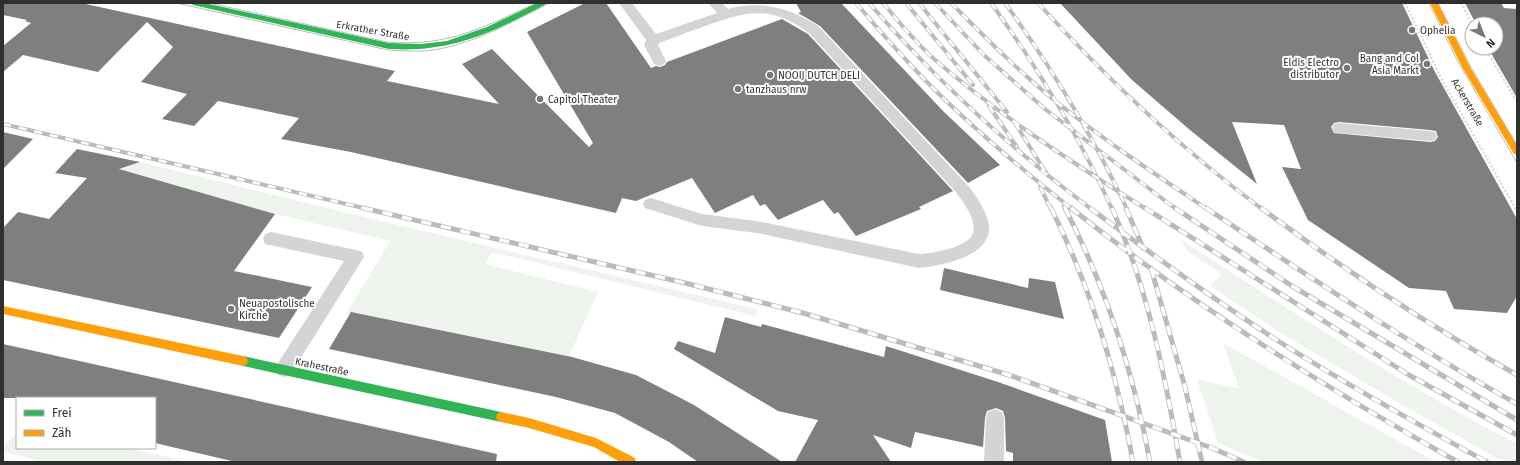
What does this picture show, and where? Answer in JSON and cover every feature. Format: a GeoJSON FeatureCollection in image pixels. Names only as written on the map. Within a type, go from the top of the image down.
{"type":"FeatureCollection","features":[{"type":"Feature","properties":{"kind":"street","name":"Erkrather Straße"},"geometry":{"type":"LineString","coordinates":[[193,3],[389,46],[411,48],[432,47],[466,39],[543,3]]}},
{"type":"Feature","properties":{"kind":"street","name":"Ackerstraße"},"geometry":{"type":"LineString","coordinates":[[1434,3],[1466,67],[1517,152]]}},
{"type":"Feature","properties":{"kind":"street","name":"Krahestraße"},"geometry":{"type":"LineString","coordinates":[[3,310],[284,369],[529,423],[596,443],[631,462]]}},
{"type":"Feature","properties":{"kind":"lane"},"geometry":{"type":"LineString","coordinates":[[625,3],[652,40],[651,45],[659,61]]}},
{"type":"Feature","properties":{"kind":"lane"},"geometry":{"type":"LineString","coordinates":[[714,3],[726,14]]}},
{"type":"Feature","properties":{"kind":"lane"},"geometry":{"type":"LineString","coordinates":[[651,204],[694,218],[757,227],[919,261],[940,259],[973,244],[980,235],[981,228],[978,213],[960,187],[814,30],[798,19],[776,12],[745,9],[734,10],[652,40]]}},
{"type":"Feature","properties":{"kind":"lane"},"geometry":{"type":"LineString","coordinates":[[1339,128],[1430,136]]}},
{"type":"Feature","properties":{"kind":"lane"},"geometry":{"type":"LineString","coordinates":[[271,239],[356,257],[284,369]]}},
{"type":"Feature","properties":{"kind":"lane"},"geometry":{"type":"LineString","coordinates":[[994,462],[995,418]]}},
{"type":"Feature","properties":{"kind":"path","name":"Ackerstraße"},"geometry":{"type":"LineString","coordinates":[[1405,3],[1442,80],[1517,210]]}},
{"type":"Feature","properties":{"kind":"path"},"geometry":{"type":"LineString","coordinates":[[1460,3],[1467,16]]}},
{"type":"Feature","properties":{"kind":"path"},"geometry":{"type":"LineString","coordinates":[[1490,56],[1517,102]]}},
{"type":"Feature","properties":{"kind":"shaded area"},"geometry":{"type":"Polygon","coordinates":[[[140,162],[364,217],[757,309],[755,316],[492,252],[485,264],[598,292],[569,356],[346,314],[390,241],[275,214],[120,169],[140,162]]]}},
{"type":"Feature","properties":{"kind":"shaded area"},"geometry":{"type":"Polygon","coordinates":[[[1180,239],[1388,371],[1473,421],[1517,444],[1517,462],[1506,462],[1495,457],[1411,410],[1284,335],[1210,286],[1221,274],[1186,250],[1180,239]]]}},
{"type":"Feature","properties":{"kind":"shaded area"},"geometry":{"type":"Polygon","coordinates":[[[1223,343],[1436,462],[1263,462],[1218,443],[1197,379],[1239,389],[1223,343]]]}},
{"type":"Feature","properties":{"kind":"shaded area"},"geometry":{"type":"Polygon","coordinates":[[[16,433],[16,449],[133,449],[190,462],[45,462],[3,452],[3,448],[16,433]]]}},
{"type":"Feature","properties":{"kind":"building"},"geometry":{"type":"Polygon","coordinates":[[[3,3],[81,3],[395,71],[387,81],[499,104],[462,64],[492,49],[589,147],[593,143],[527,32],[585,3],[606,3],[651,68],[656,66],[660,67],[665,65],[667,62],[782,19],[808,34],[953,191],[919,207],[921,209],[856,236],[838,212],[834,214],[823,200],[778,220],[765,204],[760,206],[753,195],[715,213],[692,178],[636,201],[622,198],[616,213],[351,152],[281,139],[299,118],[218,101],[194,126],[162,119],[187,94],[141,82],[173,47],[147,22],[98,72],[23,55],[3,72],[3,46],[31,23],[25,21],[27,20],[3,15],[3,3]]]}},
{"type":"Feature","properties":{"kind":"building"},"geometry":{"type":"Polygon","coordinates":[[[796,3],[841,3],[943,111],[1000,165],[968,183],[820,26],[798,13],[801,12],[796,3]]]}},
{"type":"Feature","properties":{"kind":"building"},"geometry":{"type":"Polygon","coordinates":[[[1060,3],[1402,3],[1435,72],[1517,219],[1517,296],[1507,313],[1454,309],[1446,291],[1409,288],[1308,220],[1282,167],[1301,169],[1284,125],[1232,122],[1257,184],[1190,130],[1132,80],[1060,3]],[[1339,122],[1334,123],[1331,127],[1334,133],[1430,142],[1435,141],[1438,137],[1436,131],[1339,122]]]}},
{"type":"Feature","properties":{"kind":"building"},"geometry":{"type":"Polygon","coordinates":[[[1465,3],[1501,3],[1504,8],[1517,9],[1517,98],[1493,56],[1504,56],[1504,16],[1472,16],[1465,3]]]}},
{"type":"Feature","properties":{"kind":"building"},"geometry":{"type":"Polygon","coordinates":[[[3,132],[33,139],[3,169],[3,132]]]}},
{"type":"Feature","properties":{"kind":"building"},"geometry":{"type":"Polygon","coordinates":[[[77,149],[140,162],[119,169],[275,214],[234,271],[312,287],[279,338],[3,280],[3,228],[18,212],[49,219],[87,178],[55,173],[77,149]]]}},
{"type":"Feature","properties":{"kind":"building"},"geometry":{"type":"Polygon","coordinates":[[[944,268],[1028,288],[1029,278],[1055,282],[1064,319],[940,290],[944,268]]]}},
{"type":"Feature","properties":{"kind":"building"},"geometry":{"type":"Polygon","coordinates":[[[351,312],[572,357],[636,375],[694,405],[782,462],[698,462],[669,442],[615,413],[556,397],[329,349],[351,312]]]}},
{"type":"Feature","properties":{"kind":"building"},"geometry":{"type":"Polygon","coordinates":[[[725,317],[761,327],[762,324],[884,357],[886,346],[998,382],[1105,420],[1112,462],[1013,462],[1013,453],[1006,451],[1005,418],[1003,411],[996,408],[987,411],[985,418],[983,447],[915,432],[911,448],[873,435],[891,462],[795,462],[818,420],[778,411],[674,349],[678,341],[715,353],[725,317]]]}},
{"type":"Feature","properties":{"kind":"building"},"geometry":{"type":"Polygon","coordinates":[[[3,344],[497,454],[496,462],[236,462],[156,443],[156,397],[3,398],[3,344]]]}},
{"type":"Feature","properties":{"kind":"tram line"},"geometry":{"type":"LineString","coordinates":[[176,3],[388,50],[417,51],[449,47],[479,37],[549,3]]}},
{"type":"Feature","properties":{"kind":"tram line"},"geometry":{"type":"LineString","coordinates":[[209,3],[387,42],[409,43],[428,42],[464,34],[481,28],[536,3]]}},
{"type":"Feature","properties":{"kind":"tram line"},"geometry":{"type":"LineString","coordinates":[[1429,3],[1457,60],[1517,163]]}},
{"type":"Feature","properties":{"kind":"tram line"},"geometry":{"type":"LineString","coordinates":[[1438,3],[1472,69],[1517,145]]}},
{"type":"Feature","properties":{"kind":"railway"},"geometry":{"type":"LineString","coordinates":[[856,3],[914,69],[958,113],[1014,162],[1072,209]]}},
{"type":"Feature","properties":{"kind":"railway"},"geometry":{"type":"LineString","coordinates":[[869,3],[947,86],[1047,174]]}},
{"type":"Feature","properties":{"kind":"railway"},"geometry":{"type":"LineString","coordinates":[[883,3],[920,46],[959,80],[1010,119],[1097,178]]}},
{"type":"Feature","properties":{"kind":"railway"},"geometry":{"type":"LineString","coordinates":[[906,3],[973,85]]}},
{"type":"Feature","properties":{"kind":"railway"},"geometry":{"type":"LineString","coordinates":[[919,3],[1007,112]]}},
{"type":"Feature","properties":{"kind":"railway"},"geometry":{"type":"LineString","coordinates":[[935,3],[985,56],[1045,109],[1073,130]]}},
{"type":"Feature","properties":{"kind":"railway"},"geometry":{"type":"LineString","coordinates":[[951,3],[1014,65],[1056,101]]}},
{"type":"Feature","properties":{"kind":"railway"},"geometry":{"type":"LineString","coordinates":[[991,3],[1025,52],[1056,101]]}},
{"type":"Feature","properties":{"kind":"railway"},"geometry":{"type":"LineString","coordinates":[[1005,3],[1039,52],[1081,121]]}},
{"type":"Feature","properties":{"kind":"railway"},"geometry":{"type":"LineString","coordinates":[[1038,3],[1091,59],[1145,112],[1202,162],[1262,209]]}},
{"type":"Feature","properties":{"kind":"railway"},"geometry":{"type":"LineString","coordinates":[[1056,101],[1081,121]]}},
{"type":"Feature","properties":{"kind":"railway"},"geometry":{"type":"LineString","coordinates":[[1056,101],[1073,130]]}},
{"type":"Feature","properties":{"kind":"railway"},"geometry":{"type":"LineString","coordinates":[[989,106],[1017,147]]}},
{"type":"Feature","properties":{"kind":"railway"},"geometry":{"type":"LineString","coordinates":[[1081,121],[1207,209]]}},
{"type":"Feature","properties":{"kind":"railway"},"geometry":{"type":"LineString","coordinates":[[1081,121],[1096,148]]}},
{"type":"Feature","properties":{"kind":"railway"},"geometry":{"type":"LineString","coordinates":[[1015,123],[1047,174]]}},
{"type":"Feature","properties":{"kind":"railway"},"geometry":{"type":"LineString","coordinates":[[3,124],[368,209]]}},
{"type":"Feature","properties":{"kind":"railway"},"geometry":{"type":"LineString","coordinates":[[1073,130],[1096,148]]}},
{"type":"Feature","properties":{"kind":"railway"},"geometry":{"type":"LineString","coordinates":[[1073,130],[1097,178]]}},
{"type":"Feature","properties":{"kind":"railway"},"geometry":{"type":"LineString","coordinates":[[1096,148],[1176,209]]}},
{"type":"Feature","properties":{"kind":"railway"},"geometry":{"type":"LineString","coordinates":[[1096,148],[1119,192]]}},
{"type":"Feature","properties":{"kind":"railway"},"geometry":{"type":"LineString","coordinates":[[1047,174],[1091,209]]}},
{"type":"Feature","properties":{"kind":"railway"},"geometry":{"type":"LineString","coordinates":[[1097,178],[1119,192]]}},
{"type":"Feature","properties":{"kind":"railway"},"geometry":{"type":"LineString","coordinates":[[1097,178],[1112,209]]}},
{"type":"Feature","properties":{"kind":"railway"},"geometry":{"type":"LineString","coordinates":[[1040,187],[1051,209]]}},
{"type":"Feature","properties":{"kind":"railway"},"geometry":{"type":"LineString","coordinates":[[1119,192],[1146,209]]}},
{"type":"Feature","properties":{"kind":"railway"},"geometry":{"type":"LineString","coordinates":[[1119,192],[1127,209]]}},
{"type":"Feature","properties":{"kind":"railway"},"geometry":{"type":"LineString","coordinates":[[363,208],[685,283],[803,313],[1009,375],[1124,416]]}},
{"type":"Feature","properties":{"kind":"railway"},"geometry":{"type":"LineString","coordinates":[[1051,208],[1090,300],[1111,364],[1124,416]]}},
{"type":"Feature","properties":{"kind":"railway"},"geometry":{"type":"LineString","coordinates":[[1065,208],[1080,238],[1106,300],[1127,364],[1142,423]]}},
{"type":"Feature","properties":{"kind":"railway"},"geometry":{"type":"LineString","coordinates":[[1071,208],[1130,253]]}},
{"type":"Feature","properties":{"kind":"railway"},"geometry":{"type":"LineString","coordinates":[[1090,208],[1123,233]]}},
{"type":"Feature","properties":{"kind":"railway"},"geometry":{"type":"LineString","coordinates":[[1112,208],[1123,233]]}},
{"type":"Feature","properties":{"kind":"railway"},"geometry":{"type":"LineString","coordinates":[[1126,208],[1143,248]]}},
{"type":"Feature","properties":{"kind":"railway"},"geometry":{"type":"LineString","coordinates":[[1145,208],[1409,375],[1517,435]]}},
{"type":"Feature","properties":{"kind":"railway"},"geometry":{"type":"LineString","coordinates":[[1175,208],[1292,286],[1517,420]]}},
{"type":"Feature","properties":{"kind":"railway"},"geometry":{"type":"LineString","coordinates":[[1206,208],[1398,334],[1517,404]]}},
{"type":"Feature","properties":{"kind":"railway"},"geometry":{"type":"LineString","coordinates":[[1261,208],[1386,296],[1517,375]]}},
{"type":"Feature","properties":{"kind":"railway"},"geometry":{"type":"LineString","coordinates":[[1123,233],[1143,248]]}},
{"type":"Feature","properties":{"kind":"railway"},"geometry":{"type":"LineString","coordinates":[[1123,233],[1130,253]]}},
{"type":"Feature","properties":{"kind":"railway"},"geometry":{"type":"LineString","coordinates":[[1143,248],[1228,308],[1275,339],[1433,433],[1487,462]]}},
{"type":"Feature","properties":{"kind":"railway"},"geometry":{"type":"LineString","coordinates":[[1130,253],[1151,269]]}},
{"type":"Feature","properties":{"kind":"railway"},"geometry":{"type":"LineString","coordinates":[[1130,253],[1154,333],[1175,435]]}},
{"type":"Feature","properties":{"kind":"railway"},"geometry":{"type":"LineString","coordinates":[[1151,269],[1211,311],[1308,374],[1458,462]]}},
{"type":"Feature","properties":{"kind":"railway"},"geometry":{"type":"LineString","coordinates":[[1151,269],[1185,387],[1198,443]]}},
{"type":"Feature","properties":{"kind":"railway"},"geometry":{"type":"LineString","coordinates":[[1124,416],[1142,423]]}},
{"type":"Feature","properties":{"kind":"railway"},"geometry":{"type":"LineString","coordinates":[[1124,416],[1133,462]]}},
{"type":"Feature","properties":{"kind":"railway"},"geometry":{"type":"LineString","coordinates":[[1142,423],[1175,435]]}},
{"type":"Feature","properties":{"kind":"railway"},"geometry":{"type":"LineString","coordinates":[[1142,423],[1150,462]]}},
{"type":"Feature","properties":{"kind":"railway"},"geometry":{"type":"LineString","coordinates":[[1175,435],[1198,443]]}},
{"type":"Feature","properties":{"kind":"railway"},"geometry":{"type":"LineString","coordinates":[[1175,435],[1180,462]]}},
{"type":"Feature","properties":{"kind":"railway"},"geometry":{"type":"LineString","coordinates":[[1198,443],[1244,462]]}},
{"type":"Feature","properties":{"kind":"railway"},"geometry":{"type":"LineString","coordinates":[[1198,443],[1202,462]]}},
{"type":"Feature","properties":{"kind":"traffic: fast"},"geometry":{"type":"LineString","coordinates":[[193,3],[389,46],[416,47],[432,46],[461,40],[503,23],[543,3]]}},
{"type":"Feature","properties":{"kind":"traffic: fast"},"geometry":{"type":"LineString","coordinates":[[243,361],[501,417]]}},
{"type":"Feature","properties":{"kind":"traffic: slow"},"geometry":{"type":"LineString","coordinates":[[1434,3],[1466,67],[1517,152]]}},
{"type":"Feature","properties":{"kind":"traffic: slow"},"geometry":{"type":"LineString","coordinates":[[3,310],[243,361]]}},
{"type":"Feature","properties":{"kind":"traffic: slow"},"geometry":{"type":"LineString","coordinates":[[501,417],[529,423],[596,443],[631,462]]}},
{"type":"Feature","properties":{"kind":"place","name":"Ophelia"},"geometry":{"type":"Point","coordinates":[1412,30]}},
{"type":"Feature","properties":{"kind":"place","name":"Bang and Col Asia Markt"},"geometry":{"type":"Point","coordinates":[1427,64]}},
{"type":"Feature","properties":{"kind":"place","name":"Eldis Electro distributor"},"geometry":{"type":"Point","coordinates":[1347,68]}},
{"type":"Feature","properties":{"kind":"place","name":"NOOIJ DUTCH DELI"},"geometry":{"type":"Point","coordinates":[770,75]}},
{"type":"Feature","properties":{"kind":"place","name":"tanzhaus nrw"},"geometry":{"type":"Point","coordinates":[738,89]}},
{"type":"Feature","properties":{"kind":"place","name":"Capitol Theater"},"geometry":{"type":"Point","coordinates":[540,99]}},
{"type":"Feature","properties":{"kind":"place","name":"Neuapostolische Kirche"},"geometry":{"type":"Point","coordinates":[231,309]}}]}
